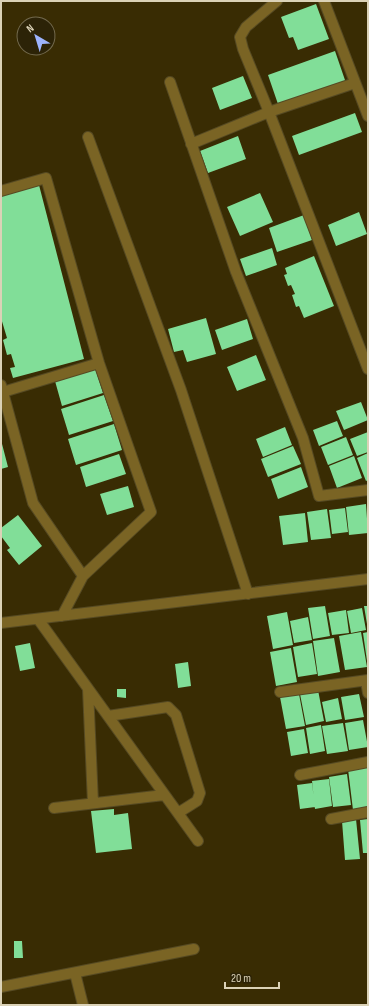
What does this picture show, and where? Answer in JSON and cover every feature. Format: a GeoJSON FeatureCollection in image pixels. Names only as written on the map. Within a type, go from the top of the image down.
{"type":"FeatureCollection","features":[{"type":"Feature","properties":{"kind":"street"},"geometry":{"type":"LineString","coordinates":[[277,1],[246,27],[240,37],[243,49],[269,112],[368,370]]}},
{"type":"Feature","properties":{"kind":"street"},"geometry":{"type":"LineString","coordinates":[[324,1],[368,116]]}},
{"type":"Feature","properties":{"kind":"street"},"geometry":{"type":"LineString","coordinates":[[170,82],[236,272],[303,438],[319,496],[368,490]]}},
{"type":"Feature","properties":{"kind":"street"},"geometry":{"type":"LineString","coordinates":[[191,144],[269,112],[356,83]]}},
{"type":"Feature","properties":{"kind":"street"},"geometry":{"type":"LineString","coordinates":[[88,137],[181,390],[248,594]]}},
{"type":"Feature","properties":{"kind":"street"},"geometry":{"type":"LineString","coordinates":[[1,191],[46,178],[99,363],[151,512],[83,576],[62,616]]}},
{"type":"Feature","properties":{"kind":"street"},"geometry":{"type":"LineString","coordinates":[[83,576],[33,503],[2,388],[99,363]]}},
{"type":"Feature","properties":{"kind":"street"},"geometry":{"type":"LineString","coordinates":[[1,623],[368,579]]}},
{"type":"Feature","properties":{"kind":"street"},"geometry":{"type":"LineString","coordinates":[[38,619],[198,841]]}},
{"type":"Feature","properties":{"kind":"street"},"geometry":{"type":"LineString","coordinates":[[280,692],[367,680],[368,693]]}},
{"type":"Feature","properties":{"kind":"street"},"geometry":{"type":"LineString","coordinates":[[88,689],[93,804]]}},
{"type":"Feature","properties":{"kind":"street"},"geometry":{"type":"LineString","coordinates":[[108,716],[168,707],[176,714],[200,793],[197,801],[178,813]]}},
{"type":"Feature","properties":{"kind":"street"},"geometry":{"type":"LineString","coordinates":[[300,775],[368,762]]}},
{"type":"Feature","properties":{"kind":"street"},"geometry":{"type":"LineString","coordinates":[[54,808],[164,795]]}},
{"type":"Feature","properties":{"kind":"street"},"geometry":{"type":"LineString","coordinates":[[331,819],[368,812]]}},
{"type":"Feature","properties":{"kind":"street"},"geometry":{"type":"LineString","coordinates":[[1,988],[194,949]]}},
{"type":"Feature","properties":{"kind":"street"},"geometry":{"type":"LineString","coordinates":[[75,973],[83,1005]]}},
{"type":"Feature","properties":{"kind":"building"},"geometry":{"type":"Polygon","coordinates":[[[316,4],[329,39],[298,50],[293,37],[289,38],[281,17],[316,4]]]}},
{"type":"Feature","properties":{"kind":"building"},"geometry":{"type":"Polygon","coordinates":[[[335,51],[346,83],[279,107],[268,75],[335,51]]]}},
{"type":"Feature","properties":{"kind":"building"},"geometry":{"type":"Polygon","coordinates":[[[243,76],[252,98],[220,110],[212,88],[243,76]]]}},
{"type":"Feature","properties":{"kind":"building"},"geometry":{"type":"Polygon","coordinates":[[[355,113],[362,132],[299,155],[292,136],[355,113]]]}},
{"type":"Feature","properties":{"kind":"building"},"geometry":{"type":"Polygon","coordinates":[[[238,136],[246,159],[208,173],[200,151],[238,136]]]}},
{"type":"Feature","properties":{"kind":"building"},"geometry":{"type":"Polygon","coordinates":[[[39,185],[84,359],[13,378],[10,368],[15,367],[11,354],[7,355],[3,340],[7,338],[1,318],[1,195],[39,185]]]}},
{"type":"Feature","properties":{"kind":"building"},"geometry":{"type":"Polygon","coordinates":[[[260,193],[273,222],[240,236],[227,207],[260,193]]]}},
{"type":"Feature","properties":{"kind":"building"},"geometry":{"type":"Polygon","coordinates":[[[359,212],[367,234],[336,246],[328,225],[359,212]]]}},
{"type":"Feature","properties":{"kind":"building"},"geometry":{"type":"Polygon","coordinates":[[[304,215],[312,240],[277,252],[269,228],[304,215]]]}},
{"type":"Feature","properties":{"kind":"building"},"geometry":{"type":"Polygon","coordinates":[[[272,248],[277,265],[246,276],[240,259],[272,248]]]}},
{"type":"Feature","properties":{"kind":"building"},"geometry":{"type":"Polygon","coordinates":[[[314,256],[334,306],[304,318],[299,306],[296,307],[292,295],[295,294],[291,285],[288,286],[284,275],[287,274],[285,268],[314,256]]]}},
{"type":"Feature","properties":{"kind":"building"},"geometry":{"type":"Polygon","coordinates":[[[206,318],[216,354],[187,362],[183,350],[174,352],[168,329],[206,318]]]}},
{"type":"Feature","properties":{"kind":"building"},"geometry":{"type":"Polygon","coordinates":[[[247,319],[253,339],[222,350],[215,330],[247,319]]]}},
{"type":"Feature","properties":{"kind":"building"},"geometry":{"type":"Polygon","coordinates":[[[256,355],[266,380],[237,391],[227,367],[256,355]]]}},
{"type":"Feature","properties":{"kind":"building"},"geometry":{"type":"Polygon","coordinates":[[[95,368],[103,393],[62,406],[55,381],[95,368]]]}},
{"type":"Feature","properties":{"kind":"building"},"geometry":{"type":"Polygon","coordinates":[[[104,395],[113,421],[69,435],[61,409],[104,395]]]}},
{"type":"Feature","properties":{"kind":"building"},"geometry":{"type":"Polygon","coordinates":[[[361,402],[368,420],[344,430],[336,411],[361,402]]]}},
{"type":"Feature","properties":{"kind":"building"},"geometry":{"type":"Polygon","coordinates":[[[337,421],[343,436],[319,446],[313,430],[337,421]]]}},
{"type":"Feature","properties":{"kind":"building"},"geometry":{"type":"Polygon","coordinates":[[[114,424],[122,450],[76,465],[68,439],[114,424]]]}},
{"type":"Feature","properties":{"kind":"building"},"geometry":{"type":"Polygon","coordinates":[[[285,427],[292,445],[263,457],[256,439],[285,427]]]}},
{"type":"Feature","properties":{"kind":"building"},"geometry":{"type":"Polygon","coordinates":[[[368,432],[368,452],[357,456],[350,439],[368,432]]]}},
{"type":"Feature","properties":{"kind":"building"},"geometry":{"type":"Polygon","coordinates":[[[346,437],[353,455],[328,465],[321,447],[346,437]]]}},
{"type":"Feature","properties":{"kind":"building"},"geometry":{"type":"Polygon","coordinates":[[[1,440],[8,467],[1,469],[1,440]]]}},
{"type":"Feature","properties":{"kind":"building"},"geometry":{"type":"Polygon","coordinates":[[[293,446],[301,464],[268,477],[261,459],[293,446]]]}},
{"type":"Feature","properties":{"kind":"building"},"geometry":{"type":"Polygon","coordinates":[[[368,453],[368,480],[366,481],[357,458],[368,453]]]}},
{"type":"Feature","properties":{"kind":"building"},"geometry":{"type":"Polygon","coordinates":[[[119,454],[126,474],[86,487],[80,467],[119,454]]]}},
{"type":"Feature","properties":{"kind":"building"},"geometry":{"type":"Polygon","coordinates":[[[354,456],[362,478],[337,488],[329,466],[354,456]]]}},
{"type":"Feature","properties":{"kind":"building"},"geometry":{"type":"Polygon","coordinates":[[[301,467],[308,487],[278,499],[271,479],[301,467]]]}},
{"type":"Feature","properties":{"kind":"building"},"geometry":{"type":"Polygon","coordinates":[[[128,486],[134,507],[107,515],[100,494],[128,486]]]}},
{"type":"Feature","properties":{"kind":"building"},"geometry":{"type":"Polygon","coordinates":[[[366,504],[368,533],[349,535],[346,507],[366,504]]]}},
{"type":"Feature","properties":{"kind":"building"},"geometry":{"type":"Polygon","coordinates":[[[345,508],[348,532],[332,534],[329,510],[345,508]]]}},
{"type":"Feature","properties":{"kind":"building"},"geometry":{"type":"Polygon","coordinates":[[[327,509],[331,538],[311,540],[307,512],[327,509]]]}},
{"type":"Feature","properties":{"kind":"building"},"geometry":{"type":"Polygon","coordinates":[[[305,513],[308,542],[283,545],[279,516],[305,513]]]}},
{"type":"Feature","properties":{"kind":"building"},"geometry":{"type":"Polygon","coordinates":[[[18,515],[42,546],[19,565],[7,550],[10,548],[1,536],[1,528],[18,515]]]}},
{"type":"Feature","properties":{"kind":"building"},"geometry":{"type":"Polygon","coordinates":[[[325,606],[330,636],[313,639],[308,608],[325,606]]]}},
{"type":"Feature","properties":{"kind":"building"},"geometry":{"type":"Polygon","coordinates":[[[364,606],[368,606],[368,624],[367,624],[364,606]]]}},
{"type":"Feature","properties":{"kind":"building"},"geometry":{"type":"Polygon","coordinates":[[[362,608],[366,630],[351,633],[347,611],[362,608]]]}},
{"type":"Feature","properties":{"kind":"building"},"geometry":{"type":"Polygon","coordinates":[[[346,610],[349,633],[332,635],[328,613],[346,610]]]}},
{"type":"Feature","properties":{"kind":"building"},"geometry":{"type":"Polygon","coordinates":[[[287,612],[293,645],[273,649],[267,616],[287,612]]]}},
{"type":"Feature","properties":{"kind":"building"},"geometry":{"type":"Polygon","coordinates":[[[308,617],[312,640],[294,643],[290,621],[308,617]]]}},
{"type":"Feature","properties":{"kind":"building"},"geometry":{"type":"Polygon","coordinates":[[[361,632],[367,667],[345,670],[339,636],[361,632]]]}},
{"type":"Feature","properties":{"kind":"building"},"geometry":{"type":"Polygon","coordinates":[[[368,632],[368,661],[367,661],[363,633],[368,632]]]}},
{"type":"Feature","properties":{"kind":"building"},"geometry":{"type":"Polygon","coordinates":[[[334,638],[340,672],[318,676],[313,641],[334,638]]]}},
{"type":"Feature","properties":{"kind":"building"},"geometry":{"type":"Polygon","coordinates":[[[30,643],[35,668],[20,671],[15,646],[30,643]]]}},
{"type":"Feature","properties":{"kind":"building"},"geometry":{"type":"Polygon","coordinates":[[[312,643],[317,674],[298,677],[293,647],[312,643]]]}},
{"type":"Feature","properties":{"kind":"building"},"geometry":{"type":"Polygon","coordinates":[[[291,648],[297,682],[276,686],[270,652],[291,648]]]}},
{"type":"Feature","properties":{"kind":"building"},"geometry":{"type":"Polygon","coordinates":[[[188,662],[191,686],[178,688],[175,664],[188,662]]]}},
{"type":"Feature","properties":{"kind":"building"},"geometry":{"type":"Polygon","coordinates":[[[117,689],[126,689],[126,698],[117,697],[117,689]]]}},
{"type":"Feature","properties":{"kind":"building"},"geometry":{"type":"Polygon","coordinates":[[[318,690],[324,721],[306,725],[300,694],[318,690]]]}},
{"type":"Feature","properties":{"kind":"building"},"geometry":{"type":"Polygon","coordinates":[[[299,694],[305,726],[286,729],[280,697],[299,694]]]}},
{"type":"Feature","properties":{"kind":"building"},"geometry":{"type":"Polygon","coordinates":[[[359,694],[364,717],[345,720],[341,697],[359,694]]]}},
{"type":"Feature","properties":{"kind":"building"},"geometry":{"type":"Polygon","coordinates":[[[338,698],[342,719],[326,722],[322,702],[338,698]]]}},
{"type":"Feature","properties":{"kind":"building"},"geometry":{"type":"Polygon","coordinates":[[[363,720],[368,747],[349,750],[345,723],[363,720]]]}},
{"type":"Feature","properties":{"kind":"building"},"geometry":{"type":"Polygon","coordinates":[[[343,723],[348,751],[327,754],[322,726],[343,723]]]}},
{"type":"Feature","properties":{"kind":"building"},"geometry":{"type":"Polygon","coordinates":[[[321,725],[325,751],[310,754],[306,728],[321,725]]]}},
{"type":"Feature","properties":{"kind":"building"},"geometry":{"type":"Polygon","coordinates":[[[304,729],[308,753],[291,756],[287,732],[304,729]]]}},
{"type":"Feature","properties":{"kind":"building"},"geometry":{"type":"Polygon","coordinates":[[[368,766],[368,808],[353,810],[348,769],[368,766]]]}},
{"type":"Feature","properties":{"kind":"building"},"geometry":{"type":"Polygon","coordinates":[[[347,774],[351,805],[333,807],[329,777],[347,774]]]}},
{"type":"Feature","properties":{"kind":"building"},"geometry":{"type":"Polygon","coordinates":[[[329,779],[332,806],[315,809],[312,781],[329,779]]]}},
{"type":"Feature","properties":{"kind":"building"},"geometry":{"type":"Polygon","coordinates":[[[312,783],[315,807],[300,809],[297,785],[312,783]]]}},
{"type":"Feature","properties":{"kind":"building"},"geometry":{"type":"Polygon","coordinates":[[[114,809],[114,815],[128,813],[132,849],[96,853],[91,811],[114,809]]]}},
{"type":"Feature","properties":{"kind":"building"},"geometry":{"type":"Polygon","coordinates":[[[356,819],[360,859],[345,860],[342,821],[356,819]]]}},
{"type":"Feature","properties":{"kind":"building"},"geometry":{"type":"Polygon","coordinates":[[[368,819],[368,853],[363,853],[360,820],[368,819]]]}},
{"type":"Feature","properties":{"kind":"building"},"geometry":{"type":"Polygon","coordinates":[[[14,941],[22,941],[23,958],[14,958],[14,941]]]}}]}
